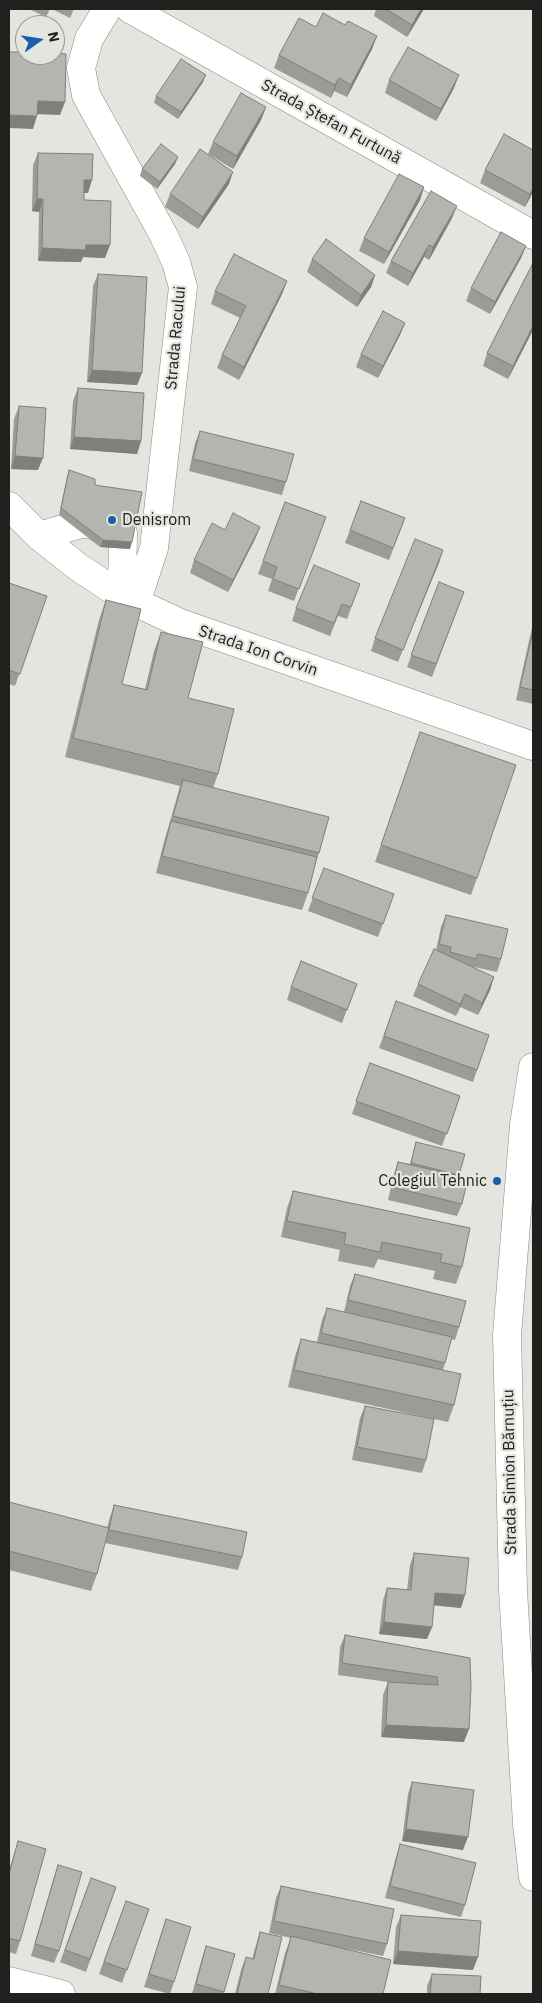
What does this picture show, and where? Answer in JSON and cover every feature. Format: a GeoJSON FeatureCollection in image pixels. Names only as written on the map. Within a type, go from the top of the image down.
{"type":"FeatureCollection","features":[{"type":"Feature","properties":{"kind":"street","name":"Strada Racului"},"geometry":{"type":"LineString","coordinates":[[107,9],[89,39],[81,68],[86,95],[163,234],[176,262],[183,287],[154,548],[129,600]]}},
{"type":"Feature","properties":{"kind":"street","name":"Strada Ștefan Furtună"},"geometry":{"type":"LineString","coordinates":[[130,9],[533,235]]}},
{"type":"Feature","properties":{"kind":"street","name":"Strada Ion Corvin"},"geometry":{"type":"LineString","coordinates":[[9,506],[39,536],[78,567],[129,600],[180,624],[533,746]]}},
{"type":"Feature","properties":{"kind":"street"},"geometry":{"type":"LineString","coordinates":[[39,536],[84,523],[124,532],[129,600]]}},
{"type":"Feature","properties":{"kind":"street","name":"Strada Simion Bărnuțiu"},"geometry":{"type":"LineString","coordinates":[[533,1067],[524,1125],[507,1335],[514,1608],[526,1824],[533,1877]]}},
{"type":"Feature","properties":{"kind":"street"},"geometry":{"type":"LineString","coordinates":[[9,1981],[61,1994]]}},
{"type":"Feature","properties":{"kind":"building"},"geometry":{"type":"Polygon","coordinates":[[[386,9],[421,9],[412,25],[386,9]]]}},
{"type":"Feature","properties":{"kind":"building"},"geometry":{"type":"Polygon","coordinates":[[[323,13],[345,25],[348,21],[377,36],[351,85],[339,78],[335,85],[279,55],[299,18],[316,27],[323,13]]]}},
{"type":"Feature","properties":{"kind":"building"},"geometry":{"type":"Polygon","coordinates":[[[408,47],[459,75],[441,109],[389,80],[408,47]]]}},
{"type":"Feature","properties":{"kind":"building"},"geometry":{"type":"Polygon","coordinates":[[[9,52],[15,52],[15,65],[65,65],[66,54],[65,102],[38,101],[37,116],[9,115],[9,52]]]}},
{"type":"Feature","properties":{"kind":"building"},"geometry":{"type":"Polygon","coordinates":[[[181,59],[206,75],[181,112],[156,96],[181,59]]]}},
{"type":"Feature","properties":{"kind":"building"},"geometry":{"type":"Polygon","coordinates":[[[241,93],[266,107],[237,156],[213,142],[241,93]]]}},
{"type":"Feature","properties":{"kind":"building"},"geometry":{"type":"Polygon","coordinates":[[[504,134],[533,150],[533,188],[530,194],[485,170],[504,134]]]}},
{"type":"Feature","properties":{"kind":"building"},"geometry":{"type":"Polygon","coordinates":[[[161,144],[178,157],[160,182],[142,169],[161,144]]]}},
{"type":"Feature","properties":{"kind":"building"},"geometry":{"type":"Polygon","coordinates":[[[200,149],[233,172],[203,217],[170,194],[200,149]]]}},
{"type":"Feature","properties":{"kind":"building"},"geometry":{"type":"Polygon","coordinates":[[[38,153],[93,154],[92,180],[84,180],[84,200],[111,201],[110,245],[86,245],[85,250],[42,248],[43,199],[37,199],[38,153]]]}},
{"type":"Feature","properties":{"kind":"building"},"geometry":{"type":"Polygon","coordinates":[[[399,174],[424,187],[389,252],[364,238],[399,174]]]}},
{"type":"Feature","properties":{"kind":"building"},"geometry":{"type":"Polygon","coordinates":[[[431,191],[457,206],[433,247],[429,245],[413,273],[391,261],[431,191]]]}},
{"type":"Feature","properties":{"kind":"building"},"geometry":{"type":"Polygon","coordinates":[[[501,232],[526,246],[495,302],[471,288],[501,232]]]}},
{"type":"Feature","properties":{"kind":"building"},"geometry":{"type":"Polygon","coordinates":[[[326,239],[375,275],[361,295],[312,259],[326,239]]]}},
{"type":"Feature","properties":{"kind":"building"},"geometry":{"type":"Polygon","coordinates":[[[234,254],[287,281],[244,367],[222,355],[246,306],[215,291],[234,254]]]}},
{"type":"Feature","properties":{"kind":"building"},"geometry":{"type":"Polygon","coordinates":[[[533,263],[533,326],[513,366],[487,353],[533,263]]]}},
{"type":"Feature","properties":{"kind":"building"},"geometry":{"type":"Polygon","coordinates":[[[98,274],[147,277],[142,373],[92,370],[98,274]]]}},
{"type":"Feature","properties":{"kind":"building"},"geometry":{"type":"Polygon","coordinates":[[[383,311],[405,323],[383,366],[361,354],[383,311]]]}},
{"type":"Feature","properties":{"kind":"building"},"geometry":{"type":"Polygon","coordinates":[[[78,388],[144,393],[141,441],[74,437],[78,388]]]}},
{"type":"Feature","properties":{"kind":"building"},"geometry":{"type":"Polygon","coordinates":[[[19,406],[46,408],[43,458],[15,456],[19,406]]]}},
{"type":"Feature","properties":{"kind":"building"},"geometry":{"type":"Polygon","coordinates":[[[200,431],[294,454],[286,482],[193,459],[200,431]]]}},
{"type":"Feature","properties":{"kind":"building"},"geometry":{"type":"Polygon","coordinates":[[[69,470],[95,479],[95,485],[142,492],[132,542],[103,540],[61,508],[69,470]]]}},
{"type":"Feature","properties":{"kind":"building"},"geometry":{"type":"Polygon","coordinates":[[[361,501],[405,518],[393,548],[350,530],[361,501]]]}},
{"type":"Feature","properties":{"kind":"building"},"geometry":{"type":"Polygon","coordinates":[[[285,502],[326,517],[299,589],[273,579],[277,567],[263,561],[285,502]]]}},
{"type":"Feature","properties":{"kind":"building"},"geometry":{"type":"Polygon","coordinates":[[[233,513],[260,527],[233,580],[194,560],[212,523],[225,530],[233,513]]]}},
{"type":"Feature","properties":{"kind":"building"},"geometry":{"type":"Polygon","coordinates":[[[415,539],[443,550],[403,650],[375,638],[415,539]]]}},
{"type":"Feature","properties":{"kind":"building"},"geometry":{"type":"Polygon","coordinates":[[[314,565],[360,584],[351,607],[342,604],[334,623],[296,608],[314,565]]]}},
{"type":"Feature","properties":{"kind":"building"},"geometry":{"type":"Polygon","coordinates":[[[439,582],[464,592],[436,664],[411,655],[439,582]]]}},
{"type":"Feature","properties":{"kind":"building"},"geometry":{"type":"Polygon","coordinates":[[[9,583],[47,596],[20,674],[9,670],[9,583]]]}},
{"type":"Feature","properties":{"kind":"building"},"geometry":{"type":"Polygon","coordinates":[[[106,600],[141,609],[122,684],[147,690],[161,632],[203,642],[188,698],[234,709],[218,774],[73,738],[106,600]]]}},
{"type":"Feature","properties":{"kind":"building"},"geometry":{"type":"Polygon","coordinates":[[[533,631],[533,690],[520,687],[533,631]]]}},
{"type":"Feature","properties":{"kind":"building"},"geometry":{"type":"Polygon","coordinates":[[[420,732],[516,765],[477,878],[381,845],[420,732]]]}},
{"type":"Feature","properties":{"kind":"building"},"geometry":{"type":"Polygon","coordinates":[[[183,780],[329,817],[319,853],[173,816],[183,780]]]}},
{"type":"Feature","properties":{"kind":"building"},"geometry":{"type":"Polygon","coordinates":[[[171,821],[317,857],[308,893],[162,856],[171,821]]]}},
{"type":"Feature","properties":{"kind":"building"},"geometry":{"type":"Polygon","coordinates":[[[324,868],[394,894],[383,924],[312,898],[324,868]]]}},
{"type":"Feature","properties":{"kind":"building"},"geometry":{"type":"Polygon","coordinates":[[[446,915],[508,929],[501,959],[478,954],[476,959],[450,952],[451,947],[439,944],[446,915]]]}},
{"type":"Feature","properties":{"kind":"building"},"geometry":{"type":"Polygon","coordinates":[[[434,949],[494,977],[482,1003],[465,994],[460,1004],[418,984],[434,949]]]}},
{"type":"Feature","properties":{"kind":"building"},"geometry":{"type":"Polygon","coordinates":[[[301,961],[357,984],[347,1010],[291,987],[301,961]]]}},
{"type":"Feature","properties":{"kind":"building"},"geometry":{"type":"Polygon","coordinates":[[[396,1001],[489,1035],[477,1070],[384,1036],[396,1001]]]}},
{"type":"Feature","properties":{"kind":"building"},"geometry":{"type":"Polygon","coordinates":[[[370,1063],[460,1096],[447,1134],[356,1101],[370,1063]]]}},
{"type":"Feature","properties":{"kind":"building"},"geometry":{"type":"Polygon","coordinates":[[[416,1142],[465,1154],[459,1175],[411,1163],[416,1142]]]}},
{"type":"Feature","properties":{"kind":"building"},"geometry":{"type":"Polygon","coordinates":[[[398,1162],[468,1178],[462,1204],[392,1187],[398,1162]]]}},
{"type":"Feature","properties":{"kind":"building"},"geometry":{"type":"Polygon","coordinates":[[[293,1191],[470,1228],[462,1267],[440,1262],[442,1254],[382,1242],[380,1252],[344,1244],[346,1233],[287,1221],[293,1191]]]}},
{"type":"Feature","properties":{"kind":"building"},"geometry":{"type":"Polygon","coordinates":[[[355,1274],[466,1301],[459,1327],[348,1300],[355,1274]]]}},
{"type":"Feature","properties":{"kind":"building"},"geometry":{"type":"Polygon","coordinates":[[[327,1308],[452,1337],[445,1363],[321,1333],[327,1308]]]}},
{"type":"Feature","properties":{"kind":"building"},"geometry":{"type":"Polygon","coordinates":[[[301,1339],[461,1374],[454,1405],[294,1370],[301,1339]]]}},
{"type":"Feature","properties":{"kind":"building"},"geometry":{"type":"Polygon","coordinates":[[[365,1406],[434,1419],[426,1460],[357,1447],[365,1406]]]}},
{"type":"Feature","properties":{"kind":"building"},"geometry":{"type":"Polygon","coordinates":[[[9,1502],[109,1528],[97,1574],[9,1551],[9,1502]]]}},
{"type":"Feature","properties":{"kind":"building"},"geometry":{"type":"Polygon","coordinates":[[[114,1505],[247,1532],[242,1557],[109,1530],[114,1505]]]}},
{"type":"Feature","properties":{"kind":"building"},"geometry":{"type":"Polygon","coordinates":[[[414,1553],[469,1558],[465,1595],[435,1593],[432,1627],[384,1622],[387,1588],[411,1590],[414,1553]]]}},
{"type":"Feature","properties":{"kind":"building"},"geometry":{"type":"Polygon","coordinates":[[[345,1635],[470,1658],[469,1729],[386,1725],[388,1682],[438,1685],[437,1677],[342,1663],[345,1635]]]}},
{"type":"Feature","properties":{"kind":"building"},"geometry":{"type":"Polygon","coordinates":[[[412,1782],[474,1790],[468,1837],[406,1829],[412,1782]]]}},
{"type":"Feature","properties":{"kind":"building"},"geometry":{"type":"Polygon","coordinates":[[[18,1841],[46,1849],[20,1941],[9,1938],[9,1874],[18,1841]]]}},
{"type":"Feature","properties":{"kind":"building"},"geometry":{"type":"Polygon","coordinates":[[[400,1844],[476,1863],[465,1905],[390,1886],[400,1844]]]}},
{"type":"Feature","properties":{"kind":"building"},"geometry":{"type":"Polygon","coordinates":[[[58,1865],[82,1872],[59,1951],[35,1944],[58,1865]]]}},
{"type":"Feature","properties":{"kind":"building"},"geometry":{"type":"Polygon","coordinates":[[[91,1878],[116,1887],[90,1959],[65,1950],[91,1878]]]}},
{"type":"Feature","properties":{"kind":"building"},"geometry":{"type":"Polygon","coordinates":[[[281,1886],[394,1909],[387,1944],[274,1921],[281,1886]]]}},
{"type":"Feature","properties":{"kind":"building"},"geometry":{"type":"Polygon","coordinates":[[[126,1901],[149,1909],[127,1970],[104,1962],[126,1901]]]}},
{"type":"Feature","properties":{"kind":"building"},"geometry":{"type":"Polygon","coordinates":[[[401,1915],[481,1921],[478,1957],[398,1951],[401,1915]]]}},
{"type":"Feature","properties":{"kind":"building"},"geometry":{"type":"Polygon","coordinates":[[[166,1919],[191,1927],[174,1982],[149,1974],[166,1919]]]}},
{"type":"Feature","properties":{"kind":"building"},"geometry":{"type":"Polygon","coordinates":[[[260,1932],[282,1937],[268,1994],[237,1994],[246,1957],[254,1959],[260,1932]]]}},
{"type":"Feature","properties":{"kind":"building"},"geometry":{"type":"Polygon","coordinates":[[[291,1936],[391,1960],[383,1994],[318,1994],[279,1985],[291,1936]]]}},
{"type":"Feature","properties":{"kind":"building"},"geometry":{"type":"Polygon","coordinates":[[[206,1946],[235,1954],[224,1992],[196,1984],[206,1946]]]}},
{"type":"Feature","properties":{"kind":"building"},"geometry":{"type":"Polygon","coordinates":[[[432,1974],[481,1976],[480,1994],[430,1994],[432,1974]]]}},
{"type":"Feature","properties":{"kind":"place","name":"Denisrom"},"geometry":{"type":"Point","coordinates":[112,520]}},
{"type":"Feature","properties":{"kind":"place","name":"Colegiul Tehnic"},"geometry":{"type":"Point","coordinates":[497,1181]}}]}
